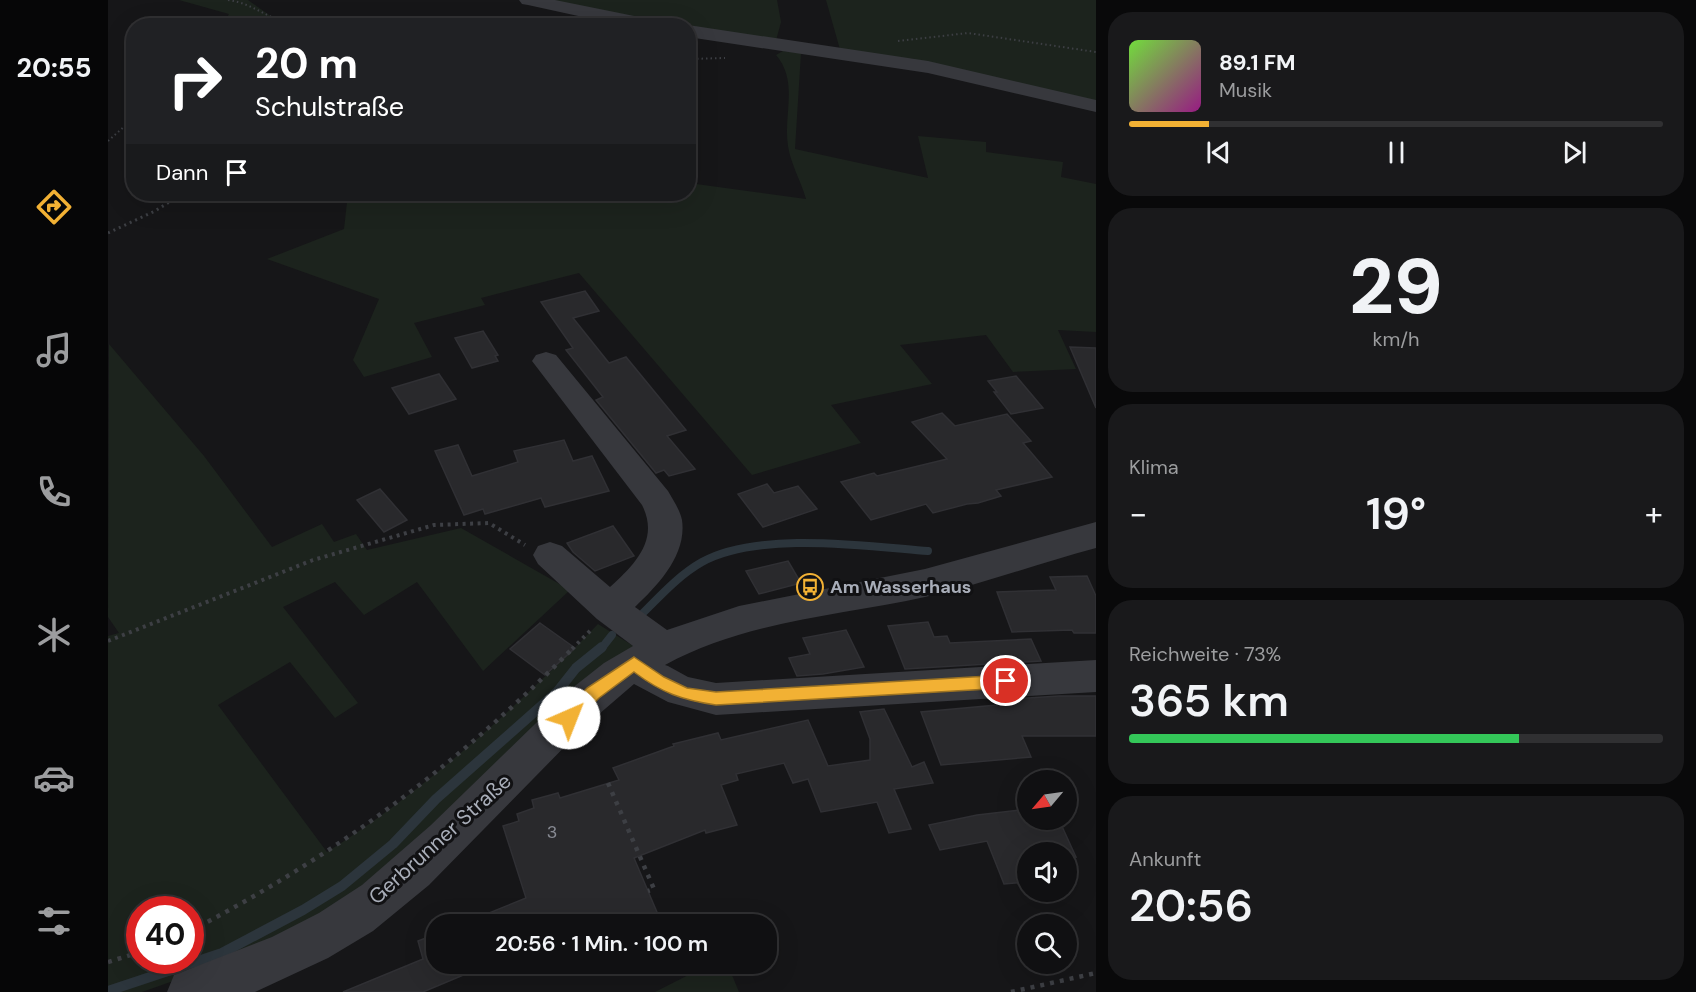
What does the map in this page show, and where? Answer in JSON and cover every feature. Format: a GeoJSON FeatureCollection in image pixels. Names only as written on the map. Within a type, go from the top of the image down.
{"type":"FeatureCollection","features":[{"type":"Feature","properties":{"kind":"street"},"geometry":{"type":"LineString","coordinates":[[528,0],[615,18]]}},
{"type":"Feature","properties":{"kind":"street"},"geometry":{"type":"LineString","coordinates":[[696,32],[928,67],[1096,106]]}},
{"type":"Feature","properties":{"kind":"street"},"geometry":{"type":"LineString","coordinates":[[546,361],[656,499],[665,519],[664,543],[651,567],[613,611]]}},
{"type":"Feature","properties":{"kind":"street","name":"Gerbrunner Straße"},"geometry":{"type":"LineString","coordinates":[[191,992],[303,948],[377,901],[434,851],[593,693],[649,650],[728,623],[980,570],[1034,551],[1096,535]]}},
{"type":"Feature","properties":{"kind":"street"},"geometry":{"type":"LineString","coordinates":[[539,551],[613,611],[649,650],[658,681],[685,694],[716,699],[1096,676]]}},
{"type":"Feature","properties":{"kind":"path"},"geometry":{"type":"LineString","coordinates":[[228,0],[244,2],[271,18]]}},
{"type":"Feature","properties":{"kind":"path"},"geometry":{"type":"LineString","coordinates":[[850,56],[861,49],[891,42],[968,33],[1096,52]]}},
{"type":"Feature","properties":{"kind":"path"},"geometry":{"type":"LineString","coordinates":[[108,141],[126,125]]}},
{"type":"Feature","properties":{"kind":"path"},"geometry":{"type":"LineString","coordinates":[[108,233],[171,201]]}},
{"type":"Feature","properties":{"kind":"path"},"geometry":{"type":"LineString","coordinates":[[108,641],[313,560],[434,525],[489,523],[539,551]]}},
{"type":"Feature","properties":{"kind":"path"},"geometry":{"type":"LineString","coordinates":[[204,924],[249,903],[358,832],[444,765],[541,683],[613,611]]}},
{"type":"Feature","properties":{"kind":"path"},"geometry":{"type":"LineString","coordinates":[[608,783],[654,889],[648,891]]}},
{"type":"Feature","properties":{"kind":"path"},"geometry":{"type":"LineString","coordinates":[[108,962],[126,956]]}},
{"type":"Feature","properties":{"kind":"path"},"geometry":{"type":"LineString","coordinates":[[1011,992],[1096,973]]}},
{"type":"Feature","properties":{"kind":"shaded area"},"geometry":{"type":"Polygon","coordinates":[[[179,0],[248,0],[274,18],[226,18],[229,14],[179,0]]]}},
{"type":"Feature","properties":{"kind":"shaded area"},"geometry":{"type":"Polygon","coordinates":[[[537,0],[777,0],[781,22],[775,44],[696,28],[696,18],[621,18],[537,0]]]}},
{"type":"Feature","properties":{"kind":"shaded area"},"geometry":{"type":"Polygon","coordinates":[[[826,0],[1096,0],[1096,104],[917,63],[914,59],[841,53],[826,0]]]}},
{"type":"Feature","properties":{"kind":"shaded area"},"geometry":{"type":"Polygon","coordinates":[[[783,51],[801,53],[795,149],[928,178],[918,136],[986,142],[986,152],[1063,162],[1061,177],[1096,184],[1096,332],[1058,330],[1076,369],[1013,372],[986,335],[900,345],[932,384],[831,405],[861,443],[752,475],[579,273],[481,298],[485,305],[414,323],[432,357],[364,377],[353,360],[379,299],[267,259],[344,229],[347,201],[696,201],[696,184],[806,199],[788,146],[789,87],[783,65],[776,55],[783,51]]]}},
{"type":"Feature","properties":{"kind":"shaded area"},"geometry":{"type":"Polygon","coordinates":[[[109,344],[204,456],[272,547],[322,524],[334,542],[356,534],[367,550],[461,528],[570,590],[483,671],[417,582],[364,615],[335,582],[283,607],[358,703],[335,718],[290,662],[218,705],[327,852],[399,802],[469,746],[536,686],[598,624],[635,647],[348,898],[272,941],[204,970],[204,896],[126,896],[126,974],[193,974],[142,992],[108,992],[108,636],[119,633],[108,617],[109,344]]]}},
{"type":"Feature","properties":{"kind":"shaded area"},"geometry":{"type":"Polygon","coordinates":[[[690,974],[732,974],[739,992],[655,992],[690,974]]]}},
{"type":"Feature","properties":{"kind":"building"},"geometry":{"type":"Polygon","coordinates":[[[585,291],[599,311],[573,318],[609,363],[626,357],[686,430],[667,436],[695,469],[669,476],[664,470],[656,473],[596,400],[603,397],[566,350],[573,348],[541,302],[585,291]]]}},
{"type":"Feature","properties":{"kind":"building"},"geometry":{"type":"Polygon","coordinates":[[[483,331],[498,355],[495,356],[498,361],[472,368],[455,338],[483,331]]]}},
{"type":"Feature","properties":{"kind":"building"},"geometry":{"type":"Polygon","coordinates":[[[1070,347],[1096,348],[1096,408],[1070,347]]]}},
{"type":"Feature","properties":{"kind":"building"},"geometry":{"type":"Polygon","coordinates":[[[439,374],[456,399],[409,414],[392,388],[439,374]]]}},
{"type":"Feature","properties":{"kind":"building"},"geometry":{"type":"Polygon","coordinates":[[[1016,376],[1043,408],[1011,414],[988,381],[1016,376]]]}},
{"type":"Feature","properties":{"kind":"building"},"geometry":{"type":"Polygon","coordinates":[[[942,413],[955,426],[1007,414],[1031,441],[1023,443],[1052,477],[996,490],[1001,496],[978,503],[933,513],[926,504],[871,520],[841,482],[947,459],[912,422],[942,413]]]}},
{"type":"Feature","properties":{"kind":"building"},"geometry":{"type":"Polygon","coordinates":[[[564,440],[573,461],[592,456],[609,491],[545,507],[541,498],[485,514],[483,509],[464,515],[435,451],[458,445],[472,476],[518,462],[514,451],[564,440]]]}},
{"type":"Feature","properties":{"kind":"building"},"geometry":{"type":"Polygon","coordinates":[[[767,484],[774,493],[798,486],[817,509],[763,527],[738,494],[767,484]]]}},
{"type":"Feature","properties":{"kind":"building"},"geometry":{"type":"Polygon","coordinates":[[[380,489],[407,520],[384,532],[357,500],[380,489]]]}},
{"type":"Feature","properties":{"kind":"building"},"geometry":{"type":"Polygon","coordinates":[[[613,526],[634,556],[595,571],[573,552],[567,543],[613,526]]]}},
{"type":"Feature","properties":{"kind":"building"},"geometry":{"type":"Polygon","coordinates":[[[788,561],[801,583],[759,594],[746,571],[788,561]]]}},
{"type":"Feature","properties":{"kind":"building"},"geometry":{"type":"Polygon","coordinates":[[[1087,576],[1096,596],[1096,633],[1074,633],[1072,630],[1012,632],[997,592],[1056,590],[1050,577],[1087,576]]]}},
{"type":"Feature","properties":{"kind":"building"},"geometry":{"type":"Polygon","coordinates":[[[928,622],[934,637],[947,636],[950,643],[1031,639],[1041,661],[905,669],[888,626],[928,622]]]}},
{"type":"Feature","properties":{"kind":"building"},"geometry":{"type":"Polygon","coordinates":[[[540,623],[575,648],[545,675],[510,649],[540,623]]]}},
{"type":"Feature","properties":{"kind":"building"},"geometry":{"type":"Polygon","coordinates":[[[846,630],[864,667],[797,676],[789,658],[810,654],[803,638],[846,630]]]}},
{"type":"Feature","properties":{"kind":"building"},"geometry":{"type":"Polygon","coordinates":[[[1096,696],[1096,736],[1022,736],[1031,757],[941,765],[921,712],[997,705],[996,700],[1096,696]]]}},
{"type":"Feature","properties":{"kind":"building"},"geometry":{"type":"Polygon","coordinates":[[[884,709],[912,767],[924,762],[933,783],[894,789],[911,829],[889,833],[877,802],[821,812],[808,779],[793,783],[784,763],[736,774],[738,780],[721,785],[737,825],[706,833],[705,830],[634,858],[658,914],[487,914],[526,898],[503,826],[519,821],[517,814],[534,808],[532,800],[558,793],[560,798],[619,780],[613,768],[674,746],[673,744],[718,733],[721,740],[808,720],[828,766],[870,760],[870,739],[860,712],[884,709]]]}},
{"type":"Feature","properties":{"kind":"building"},"geometry":{"type":"Polygon","coordinates":[[[1017,810],[1017,830],[1064,830],[1069,842],[1017,842],[1017,883],[1004,884],[987,841],[940,850],[929,825],[977,815],[1017,810]]]}},
{"type":"Feature","properties":{"kind":"building"},"geometry":{"type":"Polygon","coordinates":[[[426,938],[426,974],[466,974],[423,992],[343,992],[423,959],[418,941],[426,938]]]}},
{"type":"Feature","properties":{"kind":"waterway"},"geometry":{"type":"LineString","coordinates":[[643,613],[678,579],[702,562],[725,552],[752,546],[812,543],[928,551]]}},
{"type":"Feature","properties":{"kind":"waterway"},"geometry":{"type":"LineString","coordinates":[[601,649],[612,635]]}},
{"type":"Feature","properties":{"kind":"waterway"},"geometry":{"type":"LineString","coordinates":[[108,991],[222,953],[303,910],[342,886],[393,844],[436,799],[557,692],[576,668],[602,647]]}},
{"type":"Feature","properties":{"kind":"place","name":"Am Wasserhaus"},"geometry":{"type":"Point","coordinates":[810,587]}},
{"type":"Feature","properties":{"kind":"route"},"geometry":{"type":"LineString","coordinates":[[569,718],[593,693],[634,663],[658,681],[685,694],[716,699],[1006,681]]}}]}
